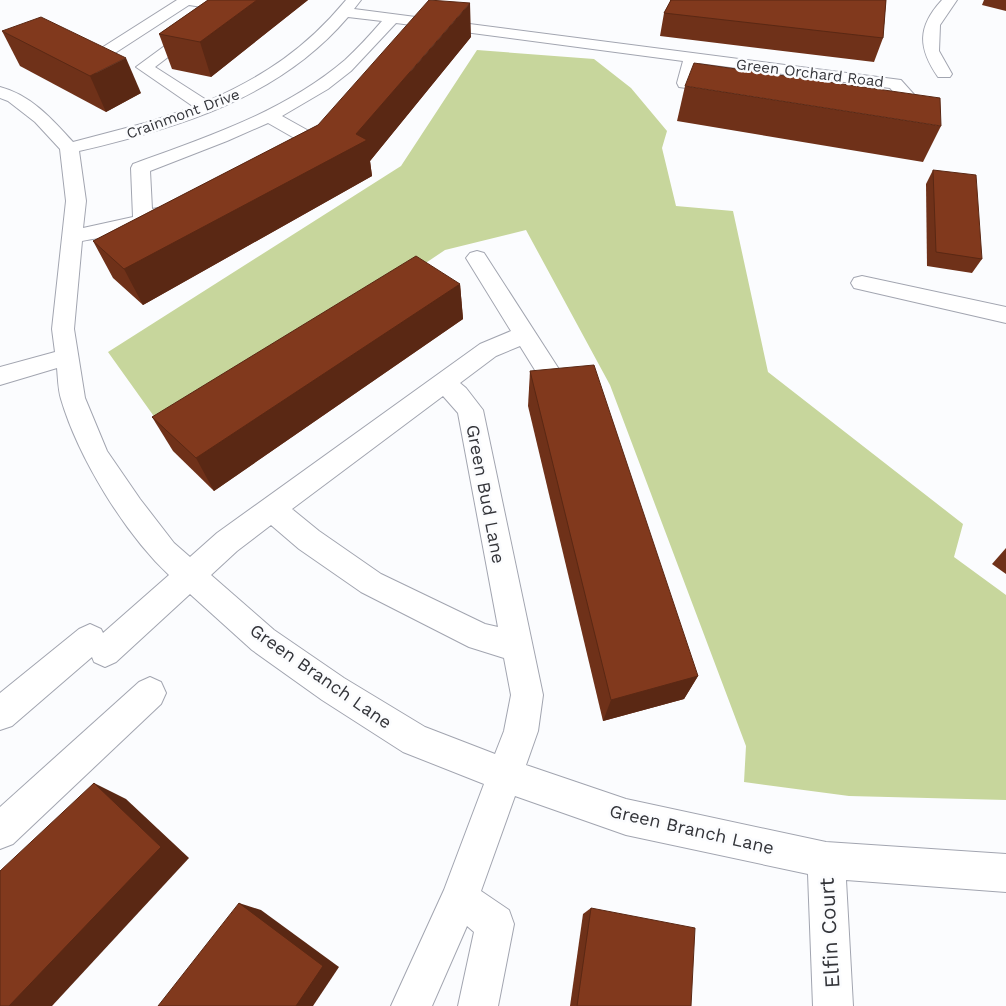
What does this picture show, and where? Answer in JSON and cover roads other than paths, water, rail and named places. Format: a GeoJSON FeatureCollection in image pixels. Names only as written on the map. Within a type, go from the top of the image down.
{"type":"FeatureCollection","features":[{"type":"Feature","properties":{"kind":"street"},"geometry":{"type":"LineString","coordinates":[[109,50],[186,0],[228,6],[144,67],[207,108]]}},
{"type":"Feature","properties":{"kind":"street"},"geometry":{"type":"LineString","coordinates":[[944,74],[931,51],[932,25],[940,11],[950,0]]}},
{"type":"Feature","properties":{"kind":"street","name":"Green Orchard Road"},"geometry":{"type":"LineString","coordinates":[[349,6],[393,18],[692,59],[895,84],[921,113],[901,111]]}},
{"type":"Feature","properties":{"kind":"street","name":"Crainmont Drive"},"geometry":{"type":"LineString","coordinates":[[69,148],[130,135],[207,108],[253,87],[291,64],[349,6]]}},
{"type":"Feature","properties":{"kind":"street"},"geometry":{"type":"LineString","coordinates":[[143,221],[140,168],[232,134],[270,117],[309,95],[347,66],[393,18]]}},
{"type":"Feature","properties":{"kind":"street","name":"Green Orchard Road"},"geometry":{"type":"LineString","coordinates":[[692,59],[680,89],[734,90]]}},
{"type":"Feature","properties":{"kind":"street"},"geometry":{"type":"LineString","coordinates":[[0,92],[14,97],[41,118],[69,148]]}},
{"type":"Feature","properties":{"kind":"street"},"geometry":{"type":"LineString","coordinates":[[266,161],[310,139],[270,117]]}},
{"type":"Feature","properties":{"kind":"street","name":"Green Branch Lane"},"geometry":{"type":"LineString","coordinates":[[69,148],[76,201],[63,329],[73,398],[96,455],[130,507],[164,552],[263,640],[333,689],[415,740],[504,775],[626,817],[826,860],[1006,873]]}},
{"type":"Feature","properties":{"kind":"street"},"geometry":{"type":"LineString","coordinates":[[73,237],[143,221],[178,204]]}},
{"type":"Feature","properties":{"kind":"street"},"geometry":{"type":"LineString","coordinates":[[477,258],[552,377]]}},
{"type":"Feature","properties":{"kind":"street"},"geometry":{"type":"LineString","coordinates":[[862,283],[1006,315]]}},
{"type":"Feature","properties":{"kind":"street"},"geometry":{"type":"LineString","coordinates":[[0,714],[98,645],[189,575],[227,542],[488,350],[526,334]]}},
{"type":"Feature","properties":{"kind":"street"},"geometry":{"type":"LineString","coordinates":[[0,376],[67,357]]}},
{"type":"Feature","properties":{"kind":"street","name":"Green Bud Lane"},"geometry":{"type":"LineString","coordinates":[[411,1006],[460,898],[521,731],[527,695],[470,410],[443,383]]}},
{"type":"Feature","properties":{"kind":"street"},"geometry":{"type":"LineString","coordinates":[[272,509],[309,540],[371,583],[480,637],[517,647]]}},
{"type":"Feature","properties":{"kind":"street"},"geometry":{"type":"LineString","coordinates":[[0,831],[150,693]]}},
{"type":"Feature","properties":{"kind":"street","name":"Elfin Court"},"geometry":{"type":"LineString","coordinates":[[826,860],[833,1006]]}},
{"type":"Feature","properties":{"kind":"street"},"geometry":{"type":"LineString","coordinates":[[460,898],[495,924],[478,1006]]}}]}
